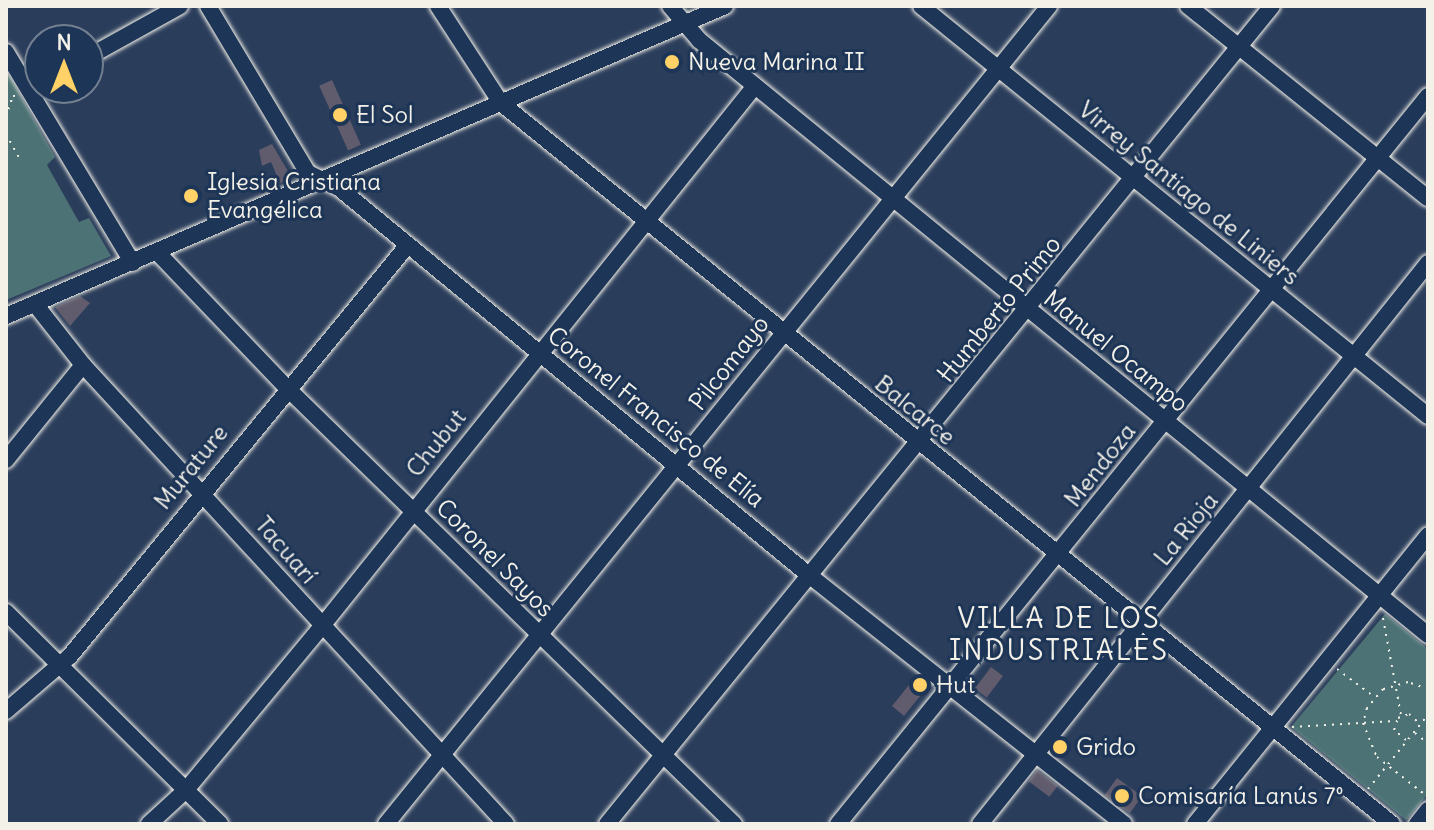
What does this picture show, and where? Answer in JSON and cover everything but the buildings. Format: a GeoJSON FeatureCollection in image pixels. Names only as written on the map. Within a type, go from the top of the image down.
{"type":"FeatureCollection","features":[{"type":"Feature","properties":{"kind":"street"},"geometry":{"type":"LineString","coordinates":[[104,48],[180,6]]}},
{"type":"Feature","properties":{"kind":"street","name":"Coronel Francisco de Elía"},"geometry":{"type":"LineString","coordinates":[[208,6],[308,173],[325,182],[407,246],[680,464],[810,576],[1124,824]]}},
{"type":"Feature","properties":{"kind":"street","name":"Balcarce"},"geometry":{"type":"LineString","coordinates":[[438,6],[501,103],[1139,624],[1392,824]]}},
{"type":"Feature","properties":{"kind":"street","name":"Manuel Ocampo"},"geometry":{"type":"LineString","coordinates":[[670,6],[685,26],[755,86],[1428,635]]}},
{"type":"Feature","properties":{"kind":"street"},"geometry":{"type":"LineString","coordinates":[[6,316],[325,182],[725,6]]}},
{"type":"Feature","properties":{"kind":"street","name":"Virrey Santiago de Liniers"},"geometry":{"type":"LineString","coordinates":[[921,6],[1428,416]]}},
{"type":"Feature","properties":{"kind":"street","name":"Pilcomayo"},"geometry":{"type":"LineString","coordinates":[[386,824],[536,635],[680,464],[892,197],[1049,6]]}},
{"type":"Feature","properties":{"kind":"street"},"geometry":{"type":"LineString","coordinates":[[1188,6],[1428,198]]}},
{"type":"Feature","properties":{"kind":"street","name":"Humberto Primo"},"geometry":{"type":"LineString","coordinates":[[607,824],[661,754],[920,445],[1272,6]]}},
{"type":"Feature","properties":{"kind":"street"},"geometry":{"type":"LineString","coordinates":[[6,52],[24,85]]}},
{"type":"Feature","properties":{"kind":"street","name":"Chubut"},"geometry":{"type":"LineString","coordinates":[[149,824],[186,790],[322,626],[755,86]]}},
{"type":"Feature","properties":{"kind":"street","name":"Mendoza"},"geometry":{"type":"LineString","coordinates":[[843,822],[948,685],[1057,557],[1428,96]]}},
{"type":"Feature","properties":{"kind":"street"},"geometry":{"type":"LineString","coordinates":[[36,104],[133,263]]}},
{"type":"Feature","properties":{"kind":"street","name":"Murature"},"geometry":{"type":"LineString","coordinates":[[6,711],[61,666],[286,387],[407,246]]}},
{"type":"Feature","properties":{"kind":"street","name":"Coronel Sayos"},"geometry":{"type":"LineString","coordinates":[[158,253],[286,387],[413,509],[536,635],[734,824]]}},
{"type":"Feature","properties":{"kind":"street","name":"La Rioja"},"geometry":{"type":"LineString","coordinates":[[980,824],[1428,263]]}},
{"type":"Feature","properties":{"kind":"street","name":"Tacuarí"},"geometry":{"type":"LineString","coordinates":[[35,304],[83,365],[202,490],[322,626],[506,824]]}},
{"type":"Feature","properties":{"kind":"street"},"geometry":{"type":"LineString","coordinates":[[6,460],[83,365]]}},
{"type":"Feature","properties":{"kind":"street"},"geometry":{"type":"LineString","coordinates":[[1195,824],[1428,535]]}},
{"type":"Feature","properties":{"kind":"street"},"geometry":{"type":"LineString","coordinates":[[6,612],[220,824]]}},
{"type":"Feature","properties":{"kind":"street"},"geometry":{"type":"LineString","coordinates":[[1417,824],[1428,810]]}},
{"type":"Feature","properties":{"kind":"path"},"geometry":{"type":"LineString","coordinates":[[6,117],[24,94]]}},
{"type":"Feature","properties":{"kind":"path"},"geometry":{"type":"LineString","coordinates":[[6,134],[19,157]]}},
{"type":"Feature","properties":{"kind":"path"},"geometry":{"type":"LineString","coordinates":[[1379,596],[1401,715]]}},
{"type":"Feature","properties":{"kind":"path"},"geometry":{"type":"LineString","coordinates":[[1326,661],[1374,697]]}},
{"type":"Feature","properties":{"kind":"path"},"geometry":{"type":"LineString","coordinates":[[1428,689],[1395,683],[1374,697],[1363,723],[1369,745],[1387,765],[1428,797]]}},
{"type":"Feature","properties":{"kind":"path"},"geometry":{"type":"LineString","coordinates":[[1272,728],[1395,721],[1401,715],[1413,715],[1420,725]]}},
{"type":"Feature","properties":{"kind":"path"},"geometry":{"type":"LineString","coordinates":[[1361,799],[1428,715]]}},
{"type":"Feature","properties":{"kind":"path"},"geometry":{"type":"LineString","coordinates":[[1395,721],[1396,734],[1407,740]]}},
{"type":"Feature","properties":{"kind":"path"},"geometry":{"type":"LineString","coordinates":[[1414,732],[1428,743]]}},
{"type":"Feature","properties":{"kind":"green space"},"geometry":{"type":"Polygon","coordinates":[[[8,73],[55,157],[47,165],[79,222],[89,218],[111,256],[6,300],[8,73]]]}},
{"type":"Feature","properties":{"kind":"green space"},"geometry":{"type":"Polygon","coordinates":[[[1385,614],[1428,649],[1428,794],[1406,820],[1291,727],[1385,614]]]}},
{"type":"Feature","properties":{"kind":"place","name":"Nueva Marina II"},"geometry":{"type":"Point","coordinates":[672,62]}},
{"type":"Feature","properties":{"kind":"place","name":"El Sol"},"geometry":{"type":"Point","coordinates":[340,115]}},
{"type":"Feature","properties":{"kind":"place","name":"Iglesia Cristiana Evangélica"},"geometry":{"type":"Point","coordinates":[191,196]}},
{"type":"Feature","properties":{"kind":"place","name":"Hut"},"geometry":{"type":"Point","coordinates":[920,685]}},
{"type":"Feature","properties":{"kind":"place","name":"Grido"},"geometry":{"type":"Point","coordinates":[1060,747]}},
{"type":"Feature","properties":{"kind":"place","name":"Comisaría Lanús 7°"},"geometry":{"type":"Point","coordinates":[1122,796]}},
{"type":"Feature","properties":{"kind":"district","name":"VILLA DE LOS INDUSTRIALES"},"geometry":{"type":"Point","coordinates":[1059,634]}}]}
